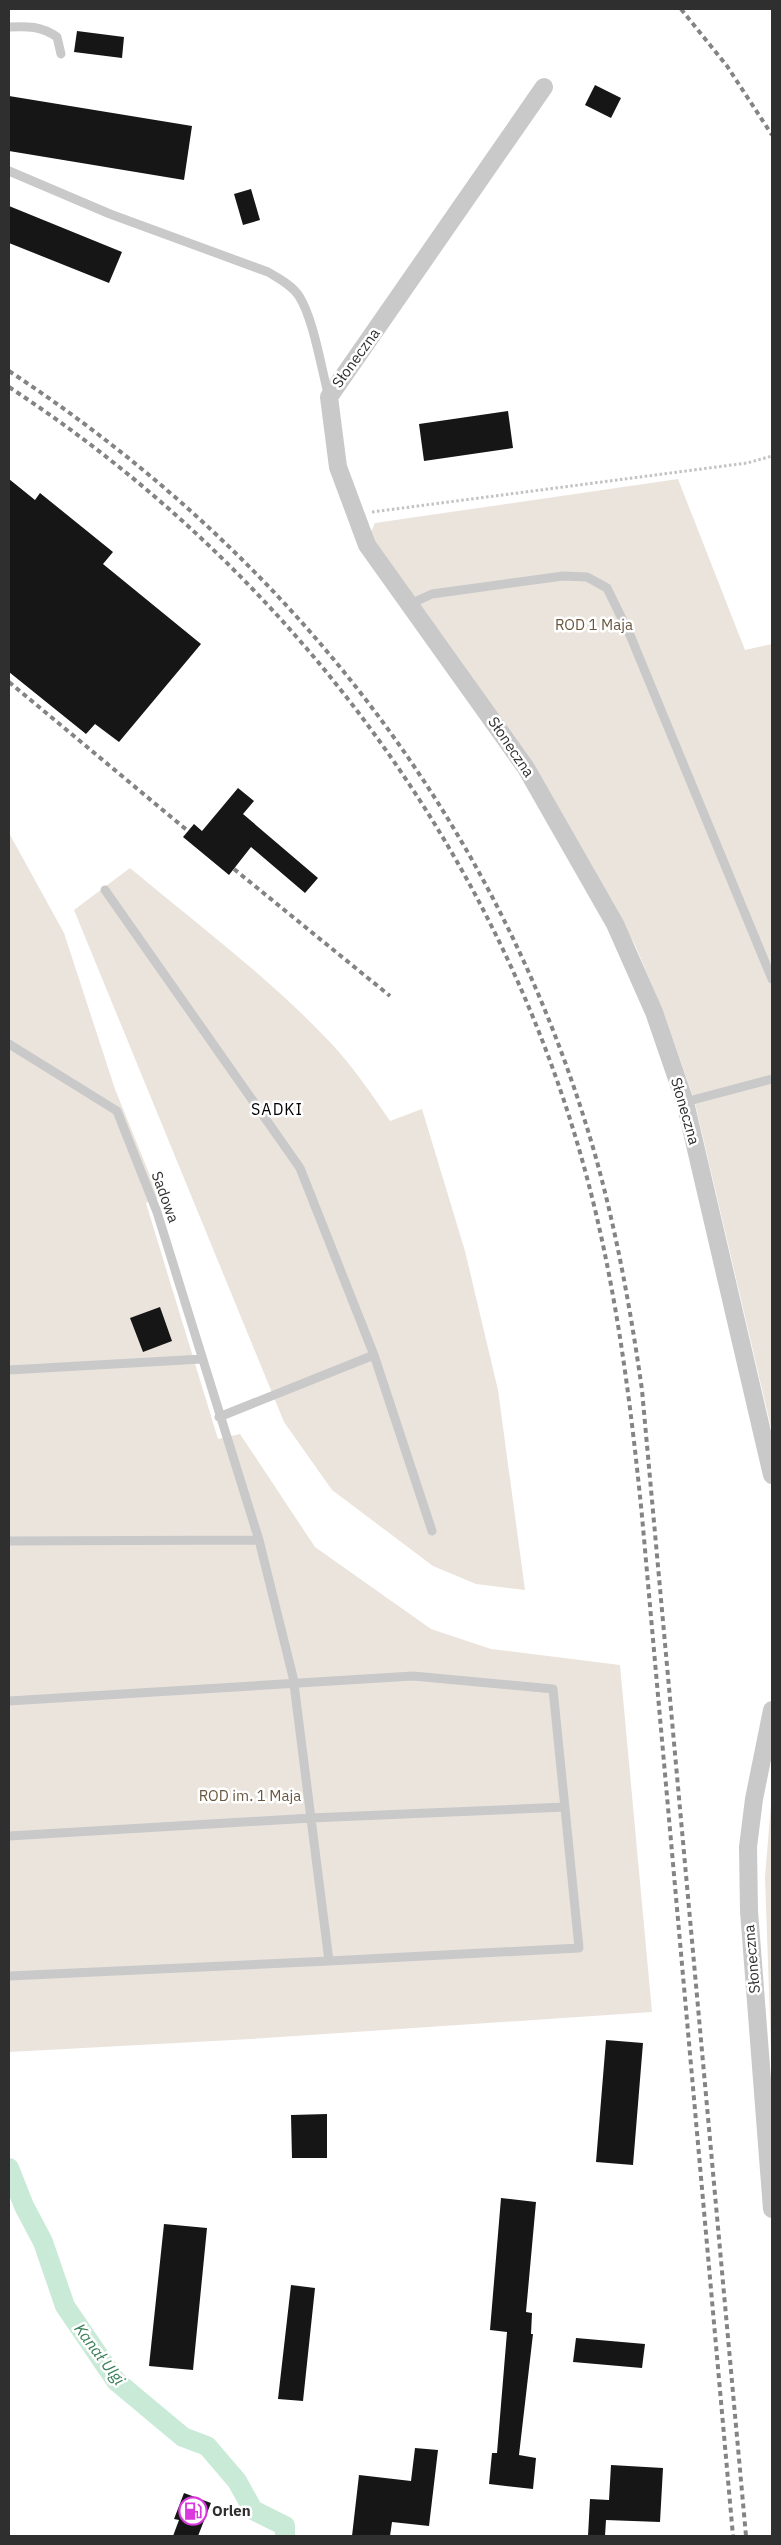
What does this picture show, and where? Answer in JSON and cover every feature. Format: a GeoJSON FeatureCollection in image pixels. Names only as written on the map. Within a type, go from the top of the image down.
{"type":"FeatureCollection","features":[{"type":"Feature","properties":{"kind":"street","name":"Słoneczna"},"geometry":{"type":"LineString","coordinates":[[544,87],[329,397],[338,467],[367,545],[526,768],[615,924],[654,1012],[685,1102],[772,1475]]}},
{"type":"Feature","properties":{"kind":"street","name":"Słoneczna"},"geometry":{"type":"LineString","coordinates":[[772,1710],[754,1799],[748,1847],[749,1911],[772,2210]]}},
{"type":"Feature","properties":{"kind":"lane"},"geometry":{"type":"LineString","coordinates":[[9,27],[29,26],[46,29],[57,37],[61,54]]}},
{"type":"Feature","properties":{"kind":"lane"},"geometry":{"type":"LineString","coordinates":[[9,171],[110,214],[268,272],[286,283],[298,294],[306,314],[329,397]]}},
{"type":"Feature","properties":{"kind":"lane"},"geometry":{"type":"LineString","coordinates":[[410,604],[432,594],[563,576],[587,577],[606,588],[634,644],[772,979]]}},
{"type":"Feature","properties":{"kind":"lane"},"geometry":{"type":"LineString","coordinates":[[105,890],[300,1168],[374,1355],[432,1531]]}},
{"type":"Feature","properties":{"kind":"lane","name":"Sadowa"},"geometry":{"type":"LineString","coordinates":[[9,1044],[117,1111],[157,1212],[219,1417],[259,1540],[294,1684],[329,1961]]}},
{"type":"Feature","properties":{"kind":"lane"},"geometry":{"type":"LineString","coordinates":[[685,1102],[772,1079]]}},
{"type":"Feature","properties":{"kind":"lane"},"geometry":{"type":"LineString","coordinates":[[219,1417],[374,1355]]}},
{"type":"Feature","properties":{"kind":"lane"},"geometry":{"type":"LineString","coordinates":[[9,1370],[202,1359]]}},
{"type":"Feature","properties":{"kind":"lane"},"geometry":{"type":"LineString","coordinates":[[9,1541],[259,1540]]}},
{"type":"Feature","properties":{"kind":"lane"},"geometry":{"type":"LineString","coordinates":[[9,1702],[413,1676],[553,1689],[579,1948],[9,1976]]}},
{"type":"Feature","properties":{"kind":"lane"},"geometry":{"type":"LineString","coordinates":[[9,1836],[311,1818],[565,1807]]}},
{"type":"Feature","properties":{"kind":"path"},"geometry":{"type":"LineString","coordinates":[[356,514],[746,463],[772,456]]}},
{"type":"Feature","properties":{"kind":"green space","name":"ROD 1 Maja"},"geometry":{"type":"Polygon","coordinates":[[[678,479],[745,650],[772,644],[772,1432],[694,1099],[663,1011],[635,945],[523,751],[369,536],[375,523],[678,479]]]}},
{"type":"Feature","properties":{"kind":"green space","name":"ROD im. 1 Maja"},"geometry":{"type":"Polygon","coordinates":[[[9,833],[64,933],[115,1089],[159,1198],[146,1203],[218,1439],[240,1434],[315,1547],[431,1629],[491,1649],[620,1665],[652,2012],[251,2039],[9,2052],[9,833]]]}},
{"type":"Feature","properties":{"kind":"green space"},"geometry":{"type":"Polygon","coordinates":[[[130,868],[232,951],[305,1017],[345,1059],[390,1121],[422,1109],[465,1251],[498,1390],[525,1590],[476,1584],[433,1566],[332,1490],[284,1422],[74,910],[130,868]]]}},
{"type":"Feature","properties":{"kind":"green space"},"geometry":{"type":"Polygon","coordinates":[[[772,1792],[772,2078],[765,1877],[772,1792]]]}},
{"type":"Feature","properties":{"kind":"building"},"geometry":{"type":"Polygon","coordinates":[[[77,31],[124,37],[122,58],[74,52],[77,31]]]}},
{"type":"Feature","properties":{"kind":"building"},"geometry":{"type":"Polygon","coordinates":[[[595,85],[621,98],[611,118],[585,105],[595,85]]]}},
{"type":"Feature","properties":{"kind":"building"},"geometry":{"type":"Polygon","coordinates":[[[9,96],[192,126],[184,180],[9,151],[9,96]]]}},
{"type":"Feature","properties":{"kind":"building"},"geometry":{"type":"Polygon","coordinates":[[[251,189],[260,220],[243,225],[234,194],[251,189]]]}},
{"type":"Feature","properties":{"kind":"building"},"geometry":{"type":"Polygon","coordinates":[[[9,206],[122,252],[109,283],[9,243],[9,206]]]}},
{"type":"Feature","properties":{"kind":"building"},"geometry":{"type":"Polygon","coordinates":[[[508,411],[513,448],[424,461],[419,424],[508,411]]]}},
{"type":"Feature","properties":{"kind":"building"},"geometry":{"type":"Polygon","coordinates":[[[9,479],[35,500],[40,493],[113,552],[103,564],[201,644],[119,742],[95,724],[86,734],[9,672],[9,479]]]}},
{"type":"Feature","properties":{"kind":"building"},"geometry":{"type":"Polygon","coordinates":[[[238,788],[254,801],[243,814],[318,878],[305,893],[251,847],[229,875],[183,837],[194,824],[202,831],[238,788]]]}},
{"type":"Feature","properties":{"kind":"building"},"geometry":{"type":"Polygon","coordinates":[[[160,1307],[172,1341],[143,1352],[130,1318],[160,1307]]]}},
{"type":"Feature","properties":{"kind":"building"},"geometry":{"type":"Polygon","coordinates":[[[606,2040],[643,2043],[633,2165],[596,2162],[606,2040]]]}},
{"type":"Feature","properties":{"kind":"building"},"geometry":{"type":"Polygon","coordinates":[[[327,2114],[327,2158],[292,2158],[291,2115],[327,2114]]]}},
{"type":"Feature","properties":{"kind":"building"},"geometry":{"type":"Polygon","coordinates":[[[501,2198],[536,2202],[526,2312],[532,2313],[531,2334],[533,2334],[519,2455],[536,2458],[533,2489],[489,2484],[492,2453],[497,2453],[507,2332],[490,2330],[501,2198]]]}},
{"type":"Feature","properties":{"kind":"building"},"geometry":{"type":"Polygon","coordinates":[[[164,2224],[207,2228],[193,2370],[149,2366],[164,2224]]]}},
{"type":"Feature","properties":{"kind":"building"},"geometry":{"type":"Polygon","coordinates":[[[291,2285],[315,2288],[303,2401],[278,2399],[291,2285]]]}},
{"type":"Feature","properties":{"kind":"building"},"geometry":{"type":"Polygon","coordinates":[[[576,2338],[645,2344],[642,2368],[573,2362],[576,2338]]]}},
{"type":"Feature","properties":{"kind":"building"},"geometry":{"type":"Polygon","coordinates":[[[415,2448],[438,2450],[429,2526],[392,2522],[390,2536],[352,2536],[359,2475],[411,2481],[415,2448]]]}},
{"type":"Feature","properties":{"kind":"building"},"geometry":{"type":"Polygon","coordinates":[[[611,2465],[663,2468],[660,2522],[606,2520],[605,2536],[588,2536],[590,2499],[609,2500],[611,2465]]]}},
{"type":"Feature","properties":{"kind":"building","name":"Orlen"},"geometry":{"type":"Polygon","coordinates":[[[184,2493],[211,2503],[198,2536],[173,2536],[179,2520],[174,2519],[184,2493]]]}},
{"type":"Feature","properties":{"kind":"waterway","name":"Kanał Ulgi"},"geometry":{"type":"LineString","coordinates":[[9,2168],[24,2206],[43,2242],[65,2306],[116,2381],[183,2437],[207,2446],[237,2481],[253,2510],[285,2526],[285,2536]]}},
{"type":"Feature","properties":{"kind":"railway"},"geometry":{"type":"LineString","coordinates":[[681,9],[727,66],[772,135]]}},
{"type":"Feature","properties":{"kind":"railway"},"geometry":{"type":"LineString","coordinates":[[9,371],[112,445],[208,527],[295,615],[374,710],[444,813],[505,921],[555,1037],[604,1187],[623,1273],[642,1390],[746,2536]]}},
{"type":"Feature","properties":{"kind":"railway"},"geometry":{"type":"LineString","coordinates":[[9,387],[109,459],[203,540],[288,628],[366,723],[435,825],[495,932],[544,1045],[583,1163],[594,1206],[613,1294],[632,1426],[642,1516],[733,2536]]}},
{"type":"Feature","properties":{"kind":"railway"},"geometry":{"type":"LineString","coordinates":[[9,682],[188,831]]}},
{"type":"Feature","properties":{"kind":"railway"},"geometry":{"type":"LineString","coordinates":[[234,869],[390,996]]}},
{"type":"Feature","properties":{"kind":"place","name":"Orlen"},"geometry":{"type":"Point","coordinates":[193,2511]}},
{"type":"Feature","properties":{"kind":"district","name":"SADKI"},"geometry":{"type":"Point","coordinates":[277,1109]}}]}
